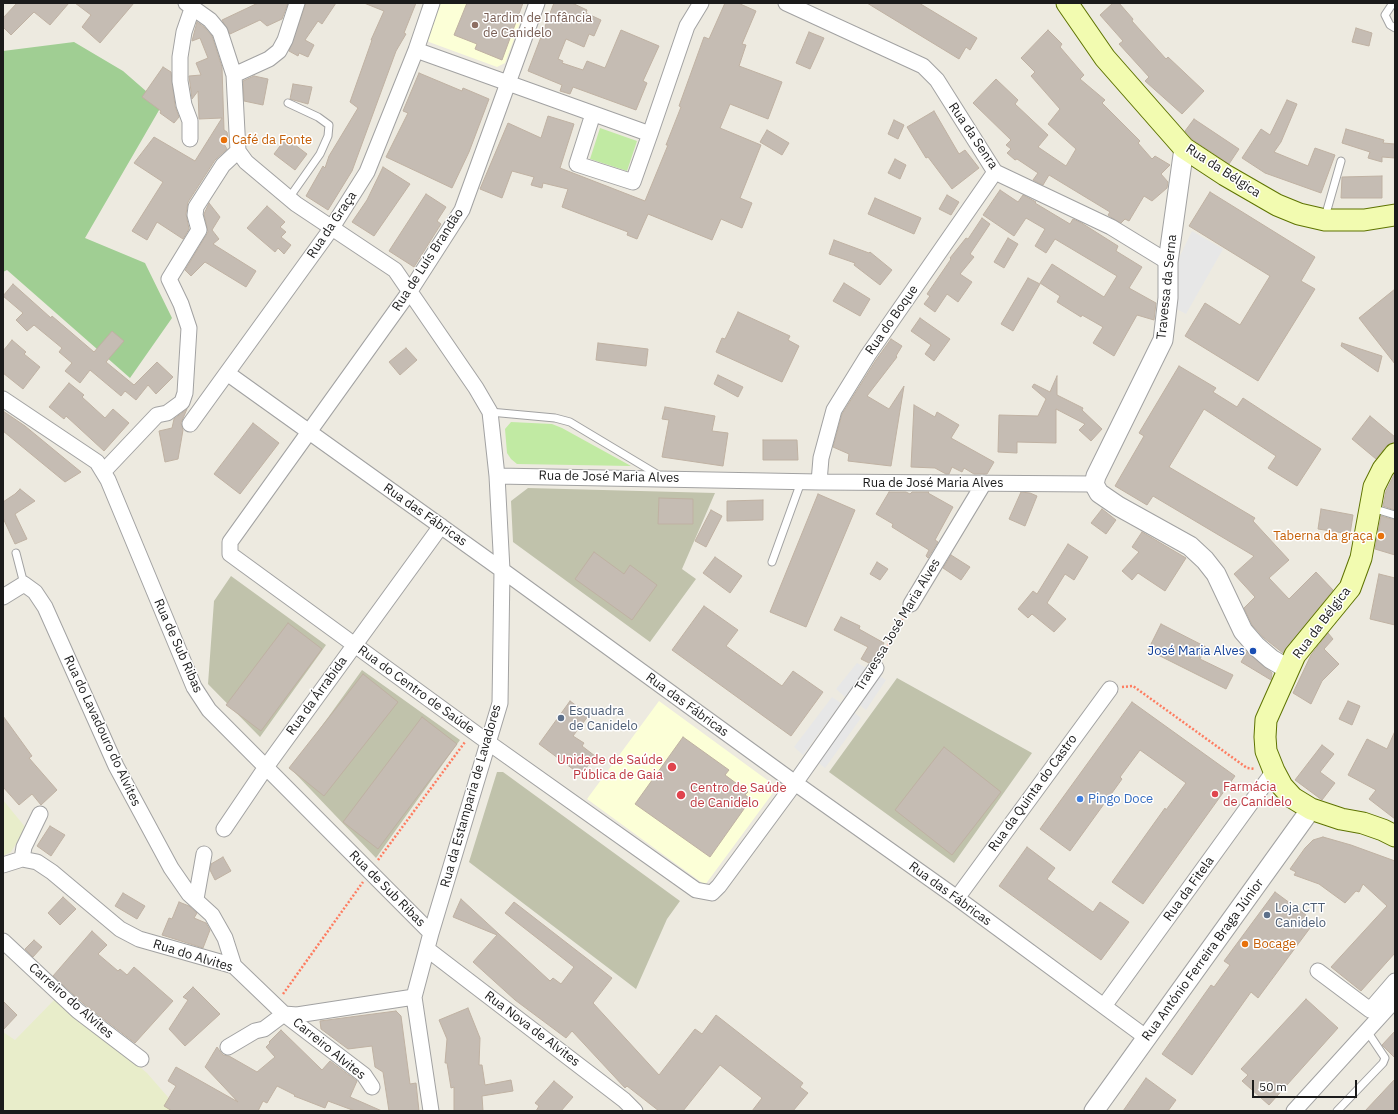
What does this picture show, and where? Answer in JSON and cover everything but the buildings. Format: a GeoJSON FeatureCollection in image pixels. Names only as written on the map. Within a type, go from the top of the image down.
{"type":"FeatureCollection","features":[{"type":"Feature","properties":{"kind":"main road","name":"Rua da Bélgica"},"geometry":{"type":"LineString","coordinates":[[1067,3],[1105,58],[1184,148],[1277,205],[1298,214],[1324,220],[1364,220],[1395,216]]}},
{"type":"Feature","properties":{"kind":"main road","name":"Rua da Bélgica"},"geometry":{"type":"LineString","coordinates":[[1395,454],[1383,469],[1374,487],[1361,558],[1350,588],[1304,643],[1288,669],[1266,720],[1265,737],[1266,751],[1274,771],[1282,786],[1293,798],[1312,809],[1341,819],[1363,823],[1395,836]]}},
{"type":"Feature","properties":{"kind":"street"},"geometry":{"type":"LineString","coordinates":[[234,75],[269,59],[280,51],[297,3]]}},
{"type":"Feature","properties":{"kind":"street","name":"Rua da Graça"},"geometry":{"type":"LineString","coordinates":[[190,424],[330,229],[366,172],[416,50],[432,3]]}},
{"type":"Feature","properties":{"kind":"street","name":"Rua de Luís Brandão"},"geometry":{"type":"LineString","coordinates":[[309,432],[410,291],[462,210],[537,3]]}},
{"type":"Feature","properties":{"kind":"street"},"geometry":{"type":"LineString","coordinates":[[593,114],[577,164],[633,182],[687,26],[701,3]]}},
{"type":"Feature","properties":{"kind":"street","name":"Rua da Senra"},"geometry":{"type":"LineString","coordinates":[[788,4],[924,66],[937,80],[996,172],[1111,227],[1168,262]]}},
{"type":"Feature","properties":{"kind":"street"},"geometry":{"type":"LineString","coordinates":[[103,472],[157,415],[167,413],[182,402],[185,392],[189,328],[181,304],[168,279],[199,230],[196,207],[223,165],[238,151],[234,75],[220,32],[210,20],[190,5],[180,57],[180,81],[184,105],[190,121],[190,139]]}},
{"type":"Feature","properties":{"kind":"street"},"geometry":{"type":"LineString","coordinates":[[416,50],[650,134]]}},
{"type":"Feature","properties":{"kind":"street","name":"Travessa da Serna"},"geometry":{"type":"LineString","coordinates":[[1094,484],[1096,476],[1163,340],[1168,298],[1168,262],[1184,148]]}},
{"type":"Feature","properties":{"kind":"street","name":"Rua da Estamparia de Lavadores"},"geometry":{"type":"LineString","coordinates":[[238,151],[246,162],[289,198],[330,229],[394,270],[476,388],[490,412],[497,476],[502,570],[500,703],[431,933],[414,997],[431,1111]]}},
{"type":"Feature","properties":{"kind":"street","name":"Rua do Boque"},"geometry":{"type":"LineString","coordinates":[[819,482],[821,458],[834,410],[868,355],[996,172]]}},
{"type":"Feature","properties":{"kind":"street","name":"Rua das Fábricas"},"geometry":{"type":"LineString","coordinates":[[227,373],[502,570],[795,783],[957,898],[1147,1038]]}},
{"type":"Feature","properties":{"kind":"street","name":"Rua de Sub Ribas"},"geometry":{"type":"LineString","coordinates":[[3,400],[97,462],[111,487],[194,687],[209,710],[431,933]]}},
{"type":"Feature","properties":{"kind":"street","name":"Rua do Centro de Saúde"},"geometry":{"type":"LineString","coordinates":[[309,432],[230,542],[230,554],[489,743],[696,890],[712,893],[719,886],[795,783]]}},
{"type":"Feature","properties":{"kind":"street","name":"Rua de José Maria Alves"},"geometry":{"type":"LineString","coordinates":[[497,476],[664,478],[801,482],[1094,484]]}},
{"type":"Feature","properties":{"kind":"street","name":"Travessa José Maria Alves"},"geometry":{"type":"LineString","coordinates":[[911,604],[984,483]]}},
{"type":"Feature","properties":{"kind":"street"},"geometry":{"type":"LineString","coordinates":[[1094,484],[1100,493],[1118,506],[1190,546],[1205,560],[1216,574],[1243,631],[1256,646],[1272,659],[1288,669]]}},
{"type":"Feature","properties":{"kind":"street","name":"Rua da Árrabida"},"geometry":{"type":"LineString","coordinates":[[224,828],[266,767],[441,526]]}},
{"type":"Feature","properties":{"kind":"street"},"geometry":{"type":"LineString","coordinates":[[3,597],[24,584]]}},
{"type":"Feature","properties":{"kind":"street","name":"Rua do Lavadouro do Alvites"},"geometry":{"type":"LineString","coordinates":[[24,584],[35,592],[45,607],[116,766],[171,868],[189,894],[212,915],[225,938],[234,966]]}},
{"type":"Feature","properties":{"kind":"street","name":"Travessa José Maria Alves"},"geometry":{"type":"LineString","coordinates":[[795,783],[876,668]]}},
{"type":"Feature","properties":{"kind":"street","name":"Rua da Quinta do Castro"},"geometry":{"type":"LineString","coordinates":[[957,898],[1110,689]]}},
{"type":"Feature","properties":{"kind":"street","name":"Rua da Fitela"},"geometry":{"type":"LineString","coordinates":[[1104,1006],[1274,771]]}},
{"type":"Feature","properties":{"kind":"street","name":"Rua António Ferreira Braga Júnior"},"geometry":{"type":"LineString","coordinates":[[1094,1111],[1312,809]]}},
{"type":"Feature","properties":{"kind":"street"},"geometry":{"type":"LineString","coordinates":[[22,859],[24,847],[40,814]]}},
{"type":"Feature","properties":{"kind":"street"},"geometry":{"type":"LineString","coordinates":[[196,899],[204,854]]}},
{"type":"Feature","properties":{"kind":"street","name":"Rua do Alvites"},"geometry":{"type":"LineString","coordinates":[[4,863],[22,859],[37,862],[52,872],[120,929],[139,939],[234,966],[284,1014]]}},
{"type":"Feature","properties":{"kind":"street","name":"Carreiro do Alvites"},"geometry":{"type":"LineString","coordinates":[[3,941],[78,1011],[141,1059]]}},
{"type":"Feature","properties":{"kind":"street","name":"Rua Nova de Alvites"},"geometry":{"type":"LineString","coordinates":[[427,949],[624,1100],[635,1111]]}},
{"type":"Feature","properties":{"kind":"street"},"geometry":{"type":"LineString","coordinates":[[1318,971],[1370,1010],[1395,982]]}},
{"type":"Feature","properties":{"kind":"street"},"geometry":{"type":"LineString","coordinates":[[228,1047],[255,1031],[264,1029],[284,1014],[296,1015],[414,997]]}},
{"type":"Feature","properties":{"kind":"street"},"geometry":{"type":"LineString","coordinates":[[1298,1110],[1395,1000]]}},
{"type":"Feature","properties":{"kind":"street","name":"Carreiro Alvites"},"geometry":{"type":"LineString","coordinates":[[284,1014],[364,1075],[372,1087]]}},
{"type":"Feature","properties":{"kind":"lane"},"geometry":{"type":"LineString","coordinates":[[1393,3],[1386,15],[1390,25],[1395,28]]}},
{"type":"Feature","properties":{"kind":"lane"},"geometry":{"type":"LineString","coordinates":[[288,103],[318,117],[328,125],[328,136],[320,154],[289,198]]}},
{"type":"Feature","properties":{"kind":"lane"},"geometry":{"type":"LineString","coordinates":[[1324,220],[1340,161]]}},
{"type":"Feature","properties":{"kind":"lane"},"geometry":{"type":"LineString","coordinates":[[490,412],[555,418],[570,422],[664,478]]}},
{"type":"Feature","properties":{"kind":"lane"},"geometry":{"type":"LineString","coordinates":[[772,562],[801,482]]}},
{"type":"Feature","properties":{"kind":"lane"},"geometry":{"type":"LineString","coordinates":[[1370,508],[1395,515]]}},
{"type":"Feature","properties":{"kind":"lane"},"geometry":{"type":"LineString","coordinates":[[16,553],[24,584]]}},
{"type":"Feature","properties":{"kind":"lane"},"geometry":{"type":"LineString","coordinates":[[1337,1111],[1383,1063],[1385,1058],[1367,1031]]}},
{"type":"Feature","properties":{"kind":"path","name":"Travessa José Maria Alves"},"geometry":{"type":"LineString","coordinates":[[876,668],[911,604]]}},
{"type":"Feature","properties":{"kind":"path"},"geometry":{"type":"LineString","coordinates":[[1110,689],[1133,686],[1247,768],[1274,771]]}},
{"type":"Feature","properties":{"kind":"shaded area","name":"Jardim de Infância de Canidelo"},"geometry":{"type":"Polygon","coordinates":[[[438,3],[492,3],[523,15],[505,63],[497,67],[429,42],[427,39],[438,3]]]}},
{"type":"Feature","properties":{"kind":"shaded area"},"geometry":{"type":"Polygon","coordinates":[[[1192,231],[1223,249],[1186,314],[1175,308],[1177,262],[1192,231]]]}},
{"type":"Feature","properties":{"kind":"shaded area"},"geometry":{"type":"Polygon","coordinates":[[[528,488],[715,493],[682,569],[696,579],[650,642],[513,542],[511,501],[528,488]]]}},
{"type":"Feature","properties":{"kind":"shaded area"},"geometry":{"type":"Polygon","coordinates":[[[231,576],[326,645],[260,737],[208,684],[214,601],[231,576]]]}},
{"type":"Feature","properties":{"kind":"shaded area"},"geometry":{"type":"Polygon","coordinates":[[[857,663],[867,668],[845,697],[836,689],[857,663]]]}},
{"type":"Feature","properties":{"kind":"shaded area"},"geometry":{"type":"Polygon","coordinates":[[[362,670],[460,740],[376,858],[291,769],[362,670]]]}},
{"type":"Feature","properties":{"kind":"shaded area"},"geometry":{"type":"Polygon","coordinates":[[[877,674],[886,680],[866,710],[857,703],[877,674]]]}},
{"type":"Feature","properties":{"kind":"shaded area"},"geometry":{"type":"Polygon","coordinates":[[[897,678],[1032,753],[954,863],[829,772],[897,678]]]}},
{"type":"Feature","properties":{"kind":"shaded area"},"geometry":{"type":"Polygon","coordinates":[[[832,697],[841,703],[803,755],[794,747],[832,697]]]}},
{"type":"Feature","properties":{"kind":"shaded area","name":"Centro de Saúde de Canidelo"},"geometry":{"type":"Polygon","coordinates":[[[659,701],[774,785],[775,790],[705,885],[587,799],[659,701]]]}},
{"type":"Feature","properties":{"kind":"shaded area"},"geometry":{"type":"Polygon","coordinates":[[[852,711],[861,718],[825,768],[816,761],[852,711]]]}},
{"type":"Feature","properties":{"kind":"shaded area"},"geometry":{"type":"Polygon","coordinates":[[[497,772],[503,772],[680,901],[667,919],[636,989],[469,862],[497,772]]]}},
{"type":"Feature","properties":{"kind":"shaded area"},"geometry":{"type":"Polygon","coordinates":[[[3,800],[26,828],[11,852],[3,856],[3,800]]]}},
{"type":"Feature","properties":{"kind":"shaded area"},"geometry":{"type":"Polygon","coordinates":[[[56,998],[147,1073],[180,1111],[3,1111],[3,1032],[15,1040],[56,998]]]}},
{"type":"Feature","properties":{"kind":"green space"},"geometry":{"type":"Polygon","coordinates":[[[74,42],[123,71],[162,105],[85,238],[145,263],[172,318],[130,378],[7,270],[3,272],[3,51],[74,42]]]}},
{"type":"Feature","properties":{"kind":"green space"},"geometry":{"type":"Polygon","coordinates":[[[600,128],[637,141],[627,171],[590,159],[600,128]]]}},
{"type":"Feature","properties":{"kind":"green space"},"geometry":{"type":"Polygon","coordinates":[[[511,422],[552,424],[631,466],[517,464],[507,453],[505,429],[511,422]]]}},
{"type":"Feature","properties":{"kind":"place","name":"Jardim de Infância de Canidelo"},"geometry":{"type":"Point","coordinates":[475,25]}},
{"type":"Feature","properties":{"kind":"place","name":"Café da Fonte"},"geometry":{"type":"Point","coordinates":[224,140]}},
{"type":"Feature","properties":{"kind":"place","name":"Taberna da graça"},"geometry":{"type":"Point","coordinates":[1381,536]}},
{"type":"Feature","properties":{"kind":"place","name":"José Maria Alves"},"geometry":{"type":"Point","coordinates":[1253,651]}},
{"type":"Feature","properties":{"kind":"place","name":"Esquadra de Canidelo"},"geometry":{"type":"Point","coordinates":[561,718]}},
{"type":"Feature","properties":{"kind":"place","name":"Unidade de Saúde Pública de Gaia"},"geometry":{"type":"Point","coordinates":[672,767]}},
{"type":"Feature","properties":{"kind":"place","name":"Farmácia de Canidelo"},"geometry":{"type":"Point","coordinates":[1215,794]}},
{"type":"Feature","properties":{"kind":"place","name":"Centro de Saúde de Canidelo"},"geometry":{"type":"Point","coordinates":[681,795]}},
{"type":"Feature","properties":{"kind":"place","name":"Pingo Doce"},"geometry":{"type":"Point","coordinates":[1080,799]}},
{"type":"Feature","properties":{"kind":"place","name":"Loja CTT Canidelo"},"geometry":{"type":"Point","coordinates":[1267,915]}},
{"type":"Feature","properties":{"kind":"place","name":"Bocage"},"geometry":{"type":"Point","coordinates":[1245,944]}}]}
